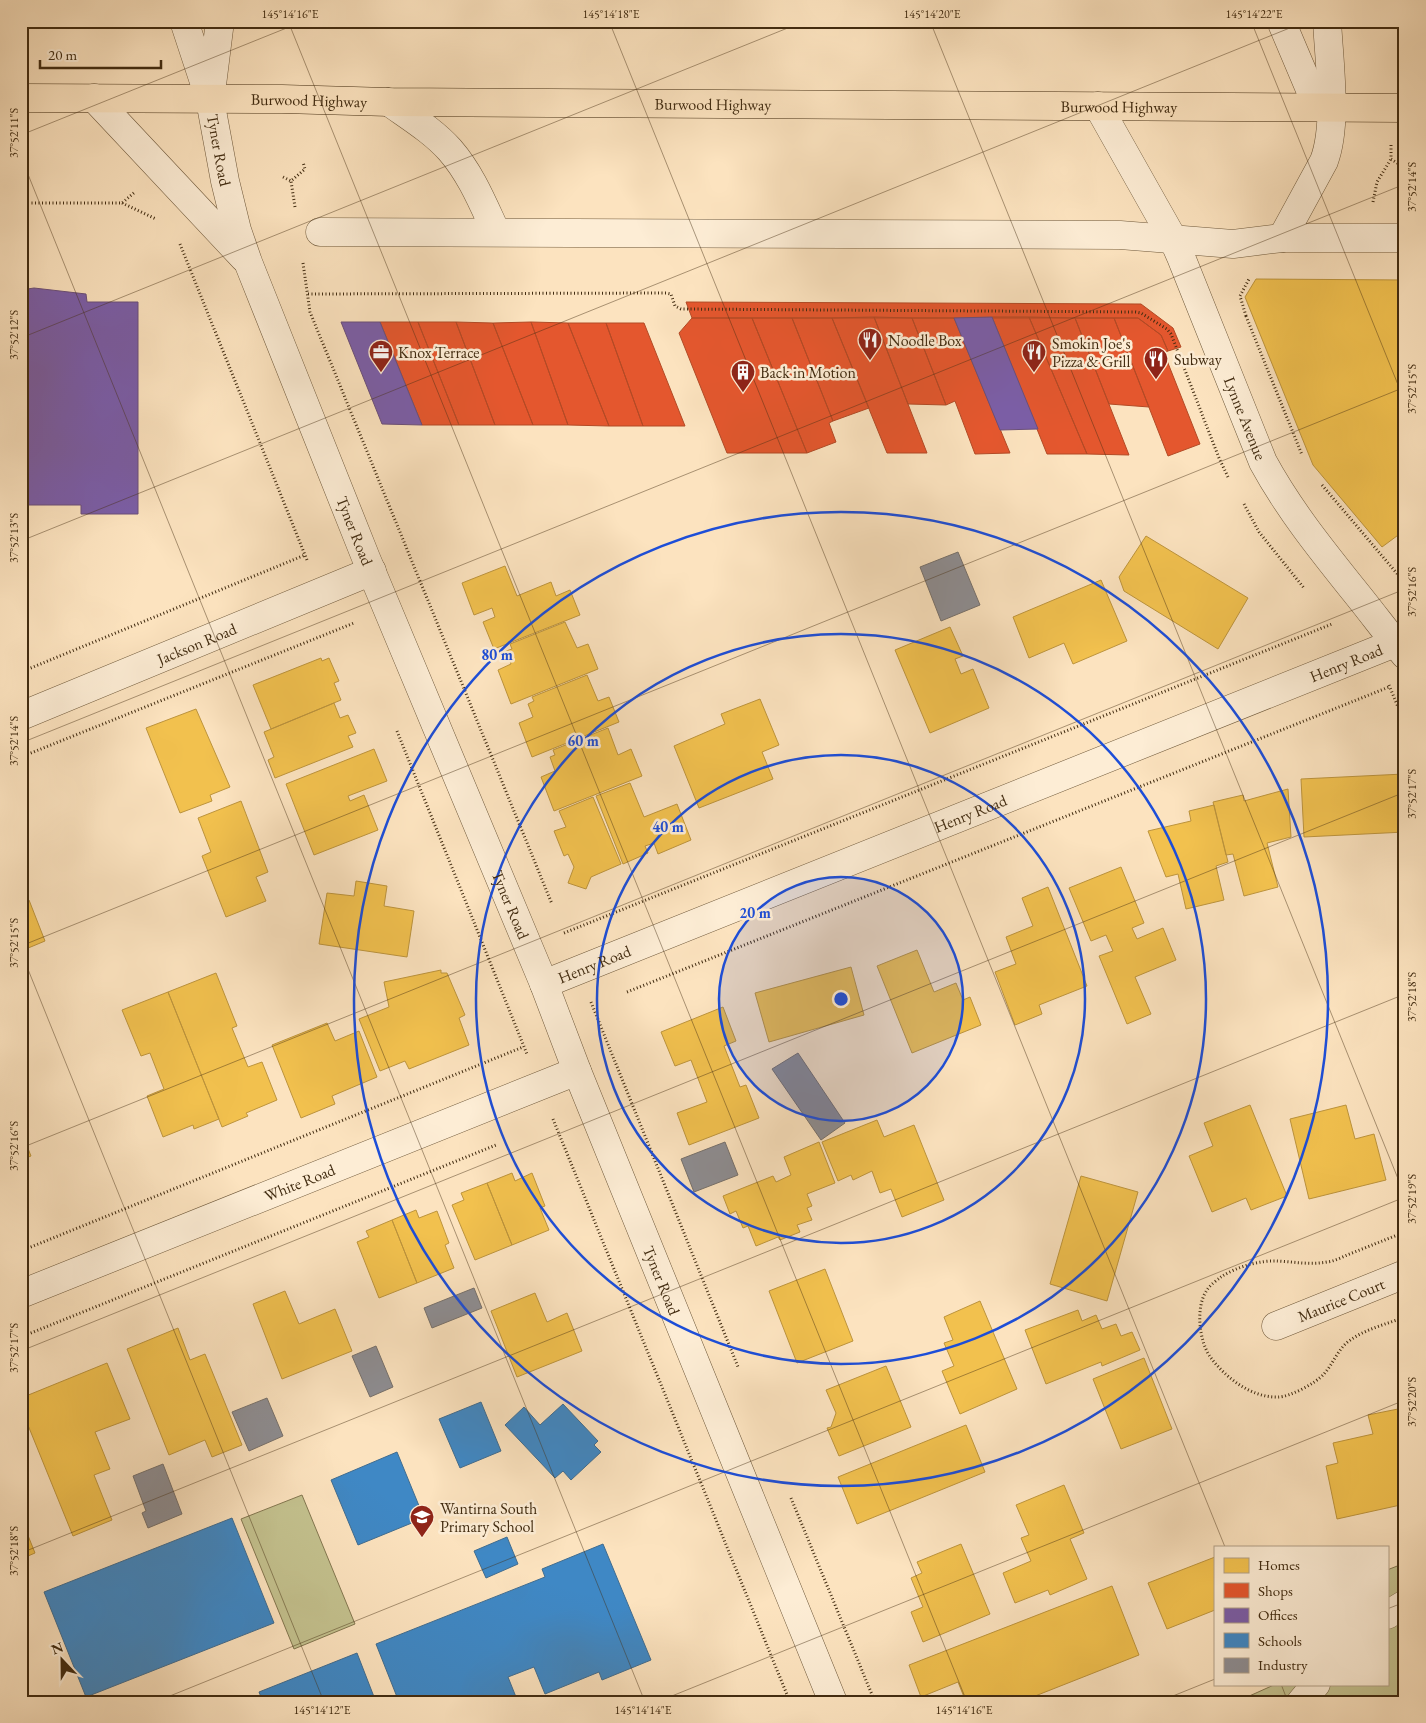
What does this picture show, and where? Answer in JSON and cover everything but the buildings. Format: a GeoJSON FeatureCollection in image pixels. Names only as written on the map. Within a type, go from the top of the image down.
{"type":"FeatureCollection","features":[{"type":"Feature","properties":{"kind":"highway","name":"Burwood Highway"},"geometry":{"type":"LineString","coordinates":[[21,98],[1405,108]]}},
{"type":"Feature","properties":{"kind":"street","name":"Tyner Road"},"geometry":{"type":"LineString","coordinates":[[184,21],[210,100],[225,180],[248,262],[372,570],[544,984],[577,1071],[833,1702]]}},
{"type":"Feature","properties":{"kind":"street","name":"Tyner Road"},"geometry":{"type":"LineString","coordinates":[[210,100],[220,21]]}},
{"type":"Feature","properties":{"kind":"street"},"geometry":{"type":"LineString","coordinates":[[1281,21],[1324,106]]}},
{"type":"Feature","properties":{"kind":"street"},"geometry":{"type":"LineString","coordinates":[[1282,238],[1328,151],[1324,106],[1327,21]]}},
{"type":"Feature","properties":{"kind":"street"},"geometry":{"type":"LineString","coordinates":[[94,98],[248,262]]}},
{"type":"Feature","properties":{"kind":"street"},"geometry":{"type":"LineString","coordinates":[[389,102],[435,135],[449,149],[474,184],[496,232]]}},
{"type":"Feature","properties":{"kind":"street","name":"Lynne Avenue"},"geometry":{"type":"LineString","coordinates":[[1098,106],[1173,239],[1264,462],[1274,481],[1286,502],[1321,549],[1400,649]]}},
{"type":"Feature","properties":{"kind":"street"},"geometry":{"type":"LineString","coordinates":[[320,232],[1120,235],[1233,244],[1282,238],[1405,238]]}},
{"type":"Feature","properties":{"kind":"street","name":"Jackson Road"},"geometry":{"type":"LineString","coordinates":[[21,716],[372,570]]}},
{"type":"Feature","properties":{"kind":"street","name":"Henry Road"},"geometry":{"type":"LineString","coordinates":[[544,984],[1400,649]]}},
{"type":"Feature","properties":{"kind":"street","name":"White Road"},"geometry":{"type":"LineString","coordinates":[[21,1294],[577,1071]]}},
{"type":"Feature","properties":{"kind":"street","name":"Maurice Court"},"geometry":{"type":"LineString","coordinates":[[1276,1326],[1405,1274]]}},
{"type":"Feature","properties":{"kind":"street"},"geometry":{"type":"LineString","coordinates":[[1388,1614],[1405,1604]]}},
{"type":"Feature","properties":{"kind":"street"},"geometry":{"type":"LineString","coordinates":[[1302,1702],[1314,1686]]}},
{"type":"Feature","properties":{"kind":"path"},"geometry":{"type":"LineString","coordinates":[[1372,206],[1377,182],[1391,159],[1391,146]]}},
{"type":"Feature","properties":{"kind":"path"},"geometry":{"type":"LineString","coordinates":[[1391,159],[1405,168]]}},
{"type":"Feature","properties":{"kind":"path"},"geometry":{"type":"LineString","coordinates":[[291,182],[305,169],[303,162]]}},
{"type":"Feature","properties":{"kind":"path"},"geometry":{"type":"LineString","coordinates":[[283,177],[291,182],[295,210]]}},
{"type":"Feature","properties":{"kind":"path"},"geometry":{"type":"LineString","coordinates":[[122,203],[137,191]]}},
{"type":"Feature","properties":{"kind":"path"},"geometry":{"type":"LineString","coordinates":[[21,203],[122,203],[160,220]]}},
{"type":"Feature","properties":{"kind":"path"},"geometry":{"type":"LineString","coordinates":[[177,236],[307,561]]}},
{"type":"Feature","properties":{"kind":"path"},"geometry":{"type":"LineString","coordinates":[[302,256],[310,312],[552,905]]}},
{"type":"Feature","properties":{"kind":"path"},"geometry":{"type":"LineString","coordinates":[[1251,276],[1240,296],[1246,316],[1304,459]]}},
{"type":"Feature","properties":{"kind":"path"},"geometry":{"type":"LineString","coordinates":[[308,294],[666,293],[671,294],[675,306],[681,309],[1136,312],[1141,313],[1167,330],[1171,334],[1176,348]]}},
{"type":"Feature","properties":{"kind":"path"},"geometry":{"type":"LineString","coordinates":[[1238,319],[1246,316]]}},
{"type":"Feature","properties":{"kind":"path"},"geometry":{"type":"LineString","coordinates":[[1320,483],[1405,583]]}},
{"type":"Feature","properties":{"kind":"path"},"geometry":{"type":"LineString","coordinates":[[21,672],[305,555]]}},
{"type":"Feature","properties":{"kind":"path"},"geometry":{"type":"LineString","coordinates":[[351,616],[358,632]]}},
{"type":"Feature","properties":{"kind":"path"},"geometry":{"type":"LineString","coordinates":[[21,757],[354,623]]}},
{"type":"Feature","properties":{"kind":"path"},"geometry":{"type":"LineString","coordinates":[[567,942],[564,933],[1332,624]]}},
{"type":"Feature","properties":{"kind":"path"},"geometry":{"type":"LineString","coordinates":[[1388,682],[1405,724]]}},
{"type":"Feature","properties":{"kind":"path"},"geometry":{"type":"LineString","coordinates":[[621,994],[1390,687]]}},
{"type":"Feature","properties":{"kind":"path"},"geometry":{"type":"LineString","coordinates":[[394,723],[528,1057]]}},
{"type":"Feature","properties":{"kind":"path"},"geometry":{"type":"LineString","coordinates":[[591,1000],[742,1375]]}},
{"type":"Feature","properties":{"kind":"path"},"geometry":{"type":"LineString","coordinates":[[21,1251],[523,1047]]}},
{"type":"Feature","properties":{"kind":"path"},"geometry":{"type":"LineString","coordinates":[[550,1112],[790,1702]]}},
{"type":"Feature","properties":{"kind":"path"},"geometry":{"type":"LineString","coordinates":[[21,1337],[498,1144]]}},
{"type":"Feature","properties":{"kind":"path"},"geometry":{"type":"LineString","coordinates":[[789,1492],[875,1702]]}},
{"type":"Feature","properties":{"kind":"shaded area"},"geometry":{"type":"Polygon","coordinates":[[[302,1495],[355,1624],[294,1649],[241,1519],[302,1495]]]}},
{"type":"Feature","properties":{"kind":"shaded area"},"geometry":{"type":"Polygon","coordinates":[[[1405,1563],[1405,1702],[1236,1702],[1272,1686],[1388,1686],[1388,1570],[1405,1563]]]}},
{"type":"Feature","properties":{"kind":"place","name":"Noodle Box"},"geometry":{"type":"Point","coordinates":[870,361]}},
{"type":"Feature","properties":{"kind":"place","name":"Knox Terrace"},"geometry":{"type":"Point","coordinates":[381,373]}},
{"type":"Feature","properties":{"kind":"place","name":"Smokin Joe's Pizza & Grill"},"geometry":{"type":"Point","coordinates":[1034,373]}},
{"type":"Feature","properties":{"kind":"place","name":"Subway"},"geometry":{"type":"Point","coordinates":[1156,380]}},
{"type":"Feature","properties":{"kind":"place","name":"Back in Motion"},"geometry":{"type":"Point","coordinates":[743,393]}},
{"type":"Feature","properties":{"kind":"place","name":"Wantirna South Primary School"},"geometry":{"type":"Point","coordinates":[422,1538]}}]}
